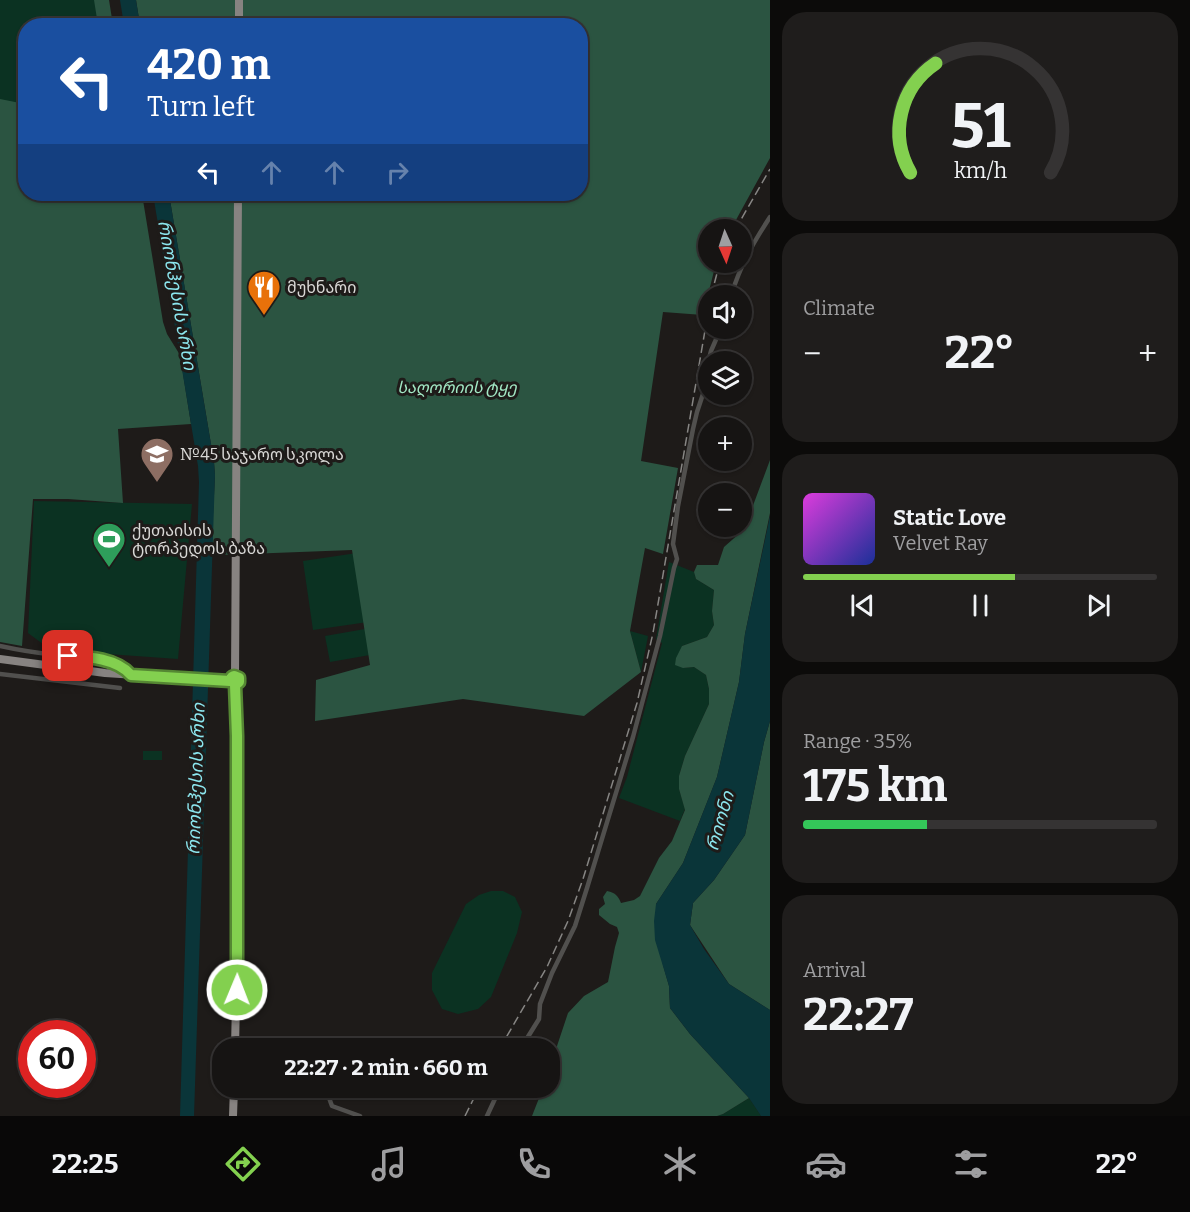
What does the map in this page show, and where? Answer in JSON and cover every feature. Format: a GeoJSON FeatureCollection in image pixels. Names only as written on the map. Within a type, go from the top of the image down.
{"type":"FeatureCollection","features":[{"type":"Feature","properties":{"kind":"main road"},"geometry":{"type":"LineString","coordinates":[[239,0],[239,18]]}},
{"type":"Feature","properties":{"kind":"main road"},"geometry":{"type":"LineString","coordinates":[[235,1038],[237,956],[234,680],[238,201]]}},
{"type":"Feature","properties":{"kind":"main road"},"geometry":{"type":"LineString","coordinates":[[0,659],[105,673],[234,680]]}},
{"type":"Feature","properties":{"kind":"main road"},"geometry":{"type":"LineString","coordinates":[[233,1116],[234,1098]]}},
{"type":"Feature","properties":{"kind":"street"},"geometry":{"type":"LineString","coordinates":[[735,285],[758,235],[770,217]]}},
{"type":"Feature","properties":{"kind":"street"},"geometry":{"type":"LineString","coordinates":[[527,1038],[538,1019],[540,1004],[552,973],[574,926],[633,737],[660,636],[677,559],[673,544],[678,506],[693,429],[705,388],[707,366],[716,339]]}},
{"type":"Feature","properties":{"kind":"street"},"geometry":{"type":"LineString","coordinates":[[0,646],[102,660],[115,663],[131,675]]}},
{"type":"Feature","properties":{"kind":"street"},"geometry":{"type":"LineString","coordinates":[[0,674],[120,688]]}},
{"type":"Feature","properties":{"kind":"street"},"geometry":{"type":"LineString","coordinates":[[329,1098],[332,1106],[360,1116]]}},
{"type":"Feature","properties":{"kind":"street"},"geometry":{"type":"LineString","coordinates":[[487,1116],[495,1098]]}},
{"type":"Feature","properties":{"kind":"green space"},"geometry":{"type":"Polygon","coordinates":[[[0,0],[104,0],[107,18],[18,18],[18,111],[0,107],[0,0]]]}},
{"type":"Feature","properties":{"kind":"green space"},"geometry":{"type":"Polygon","coordinates":[[[94,0],[109,0],[112,18],[97,18],[94,0]]]}},
{"type":"Feature","properties":{"kind":"green space","name":"საღორიის ტყე"},"geometry":{"type":"Polygon","coordinates":[[[136,0],[770,0],[770,158],[736,219],[698,219],[698,273],[714,273],[710,285],[698,285],[698,315],[663,312],[641,461],[678,468],[663,554],[645,548],[630,631],[641,672],[584,716],[463,699],[315,721],[316,680],[370,665],[352,550],[211,554],[214,462],[170,201],[588,201],[588,18],[139,18],[136,0]]]}},
{"type":"Feature","properties":{"kind":"green space"},"geometry":{"type":"Polygon","coordinates":[[[0,99],[18,103],[18,201],[143,201],[163,322],[167,334],[180,355],[191,424],[118,429],[123,503],[33,499],[22,646],[0,642],[0,99]]]}},
{"type":"Feature","properties":{"kind":"green space"},"geometry":{"type":"Polygon","coordinates":[[[770,460],[770,513],[745,634],[739,682],[717,777],[683,863],[656,904],[663,965],[669,986],[670,1008],[690,1034],[749,1098],[717,1116],[532,1116],[539,1098],[560,1098],[560,1038],[568,1013],[584,996],[608,982],[619,933],[617,927],[599,915],[599,909],[605,904],[603,897],[607,891],[610,892],[619,898],[621,903],[640,896],[659,858],[672,841],[685,810],[679,789],[679,776],[685,756],[709,704],[709,689],[706,675],[694,667],[683,668],[675,665],[676,658],[682,646],[707,637],[714,625],[712,611],[714,590],[696,579],[694,572],[697,565],[718,565],[724,547],[735,537],[752,537],[752,508],[770,460]]]}},
{"type":"Feature","properties":{"kind":"green space","name":"ქუთაისის ტორპედოს ბაზა"},"geometry":{"type":"Polygon","coordinates":[[[34,501],[192,504],[178,659],[51,650],[28,633],[34,501]]]}},
{"type":"Feature","properties":{"kind":"green space"},"geometry":{"type":"Polygon","coordinates":[[[357,553],[368,622],[313,630],[303,561],[357,553]]]}},
{"type":"Feature","properties":{"kind":"green space"},"geometry":{"type":"Polygon","coordinates":[[[669,562],[694,572],[696,579],[714,590],[712,611],[714,625],[707,637],[682,646],[683,668],[694,667],[706,675],[709,704],[685,756],[679,776],[679,789],[685,809],[680,821],[619,798],[627,777],[662,643],[656,639],[669,562]]]}},
{"type":"Feature","properties":{"kind":"green space"},"geometry":{"type":"Polygon","coordinates":[[[365,629],[370,655],[330,662],[325,636],[365,629]]]}},
{"type":"Feature","properties":{"kind":"green space"},"geometry":{"type":"Polygon","coordinates":[[[630,631],[648,636],[641,672],[630,631]]]}},
{"type":"Feature","properties":{"kind":"green space"},"geometry":{"type":"Polygon","coordinates":[[[770,721],[770,1010],[729,984],[690,925],[693,903],[714,880],[745,835],[770,721]]]}},
{"type":"Feature","properties":{"kind":"green space"},"geometry":{"type":"Polygon","coordinates":[[[143,751],[162,751],[162,760],[143,760],[143,751]]]}},
{"type":"Feature","properties":{"kind":"green space"},"geometry":{"type":"Polygon","coordinates":[[[491,891],[503,891],[515,897],[522,912],[517,933],[491,997],[478,1009],[458,1014],[442,1009],[432,990],[432,973],[466,904],[479,895],[491,891]]]}},
{"type":"Feature","properties":{"kind":"green space"},"geometry":{"type":"Polygon","coordinates":[[[749,1098],[761,1116],[717,1116],[723,1114],[749,1098]]]}},
{"type":"Feature","properties":{"kind":"water"},"geometry":{"type":"Polygon","coordinates":[[[120,0],[136,0],[139,18],[123,18],[120,0]]]}},
{"type":"Feature","properties":{"kind":"water","name":"რიონჰესის არხი"},"geometry":{"type":"Polygon","coordinates":[[[154,201],[170,201],[215,475],[194,1116],[180,1116],[199,482],[154,201]]]}},
{"type":"Feature","properties":{"kind":"water","name":"რიონი"},"geometry":{"type":"Polygon","coordinates":[[[770,516],[770,721],[745,835],[714,880],[693,903],[690,925],[729,984],[770,1010],[770,1116],[761,1116],[749,1098],[690,1034],[670,1008],[669,986],[655,940],[654,921],[656,904],[683,863],[717,777],[739,682],[745,634],[770,516]]]}},
{"type":"Feature","properties":{"kind":"railway"},"geometry":{"type":"LineString","coordinates":[[741,219],[770,169]]}},
{"type":"Feature","properties":{"kind":"railway"},"geometry":{"type":"LineString","coordinates":[[714,285],[717,273]]}},
{"type":"Feature","properties":{"kind":"railway"},"geometry":{"type":"LineString","coordinates":[[506,1038],[547,967],[568,921],[637,703],[653,633],[704,339]]}},
{"type":"Feature","properties":{"kind":"railway"},"geometry":{"type":"LineString","coordinates":[[465,1116],[474,1098]]}},
{"type":"Feature","properties":{"kind":"place","name":"მუხნარი"},"geometry":{"type":"Point","coordinates":[264,316]}},
{"type":"Feature","properties":{"kind":"place","name":"№45 საჯარო სკოლა"},"geometry":{"type":"Point","coordinates":[157,483]}},
{"type":"Feature","properties":{"kind":"place","name":"ქუთაისის ტორპედოს ბაზა"},"geometry":{"type":"Point","coordinates":[109,568]}},
{"type":"Feature","properties":{"kind":"route"},"geometry":{"type":"LineString","coordinates":[[68,656],[115,663],[131,675],[230,681],[234,676],[239,678],[238,684],[235,685],[237,990]]}}]}
